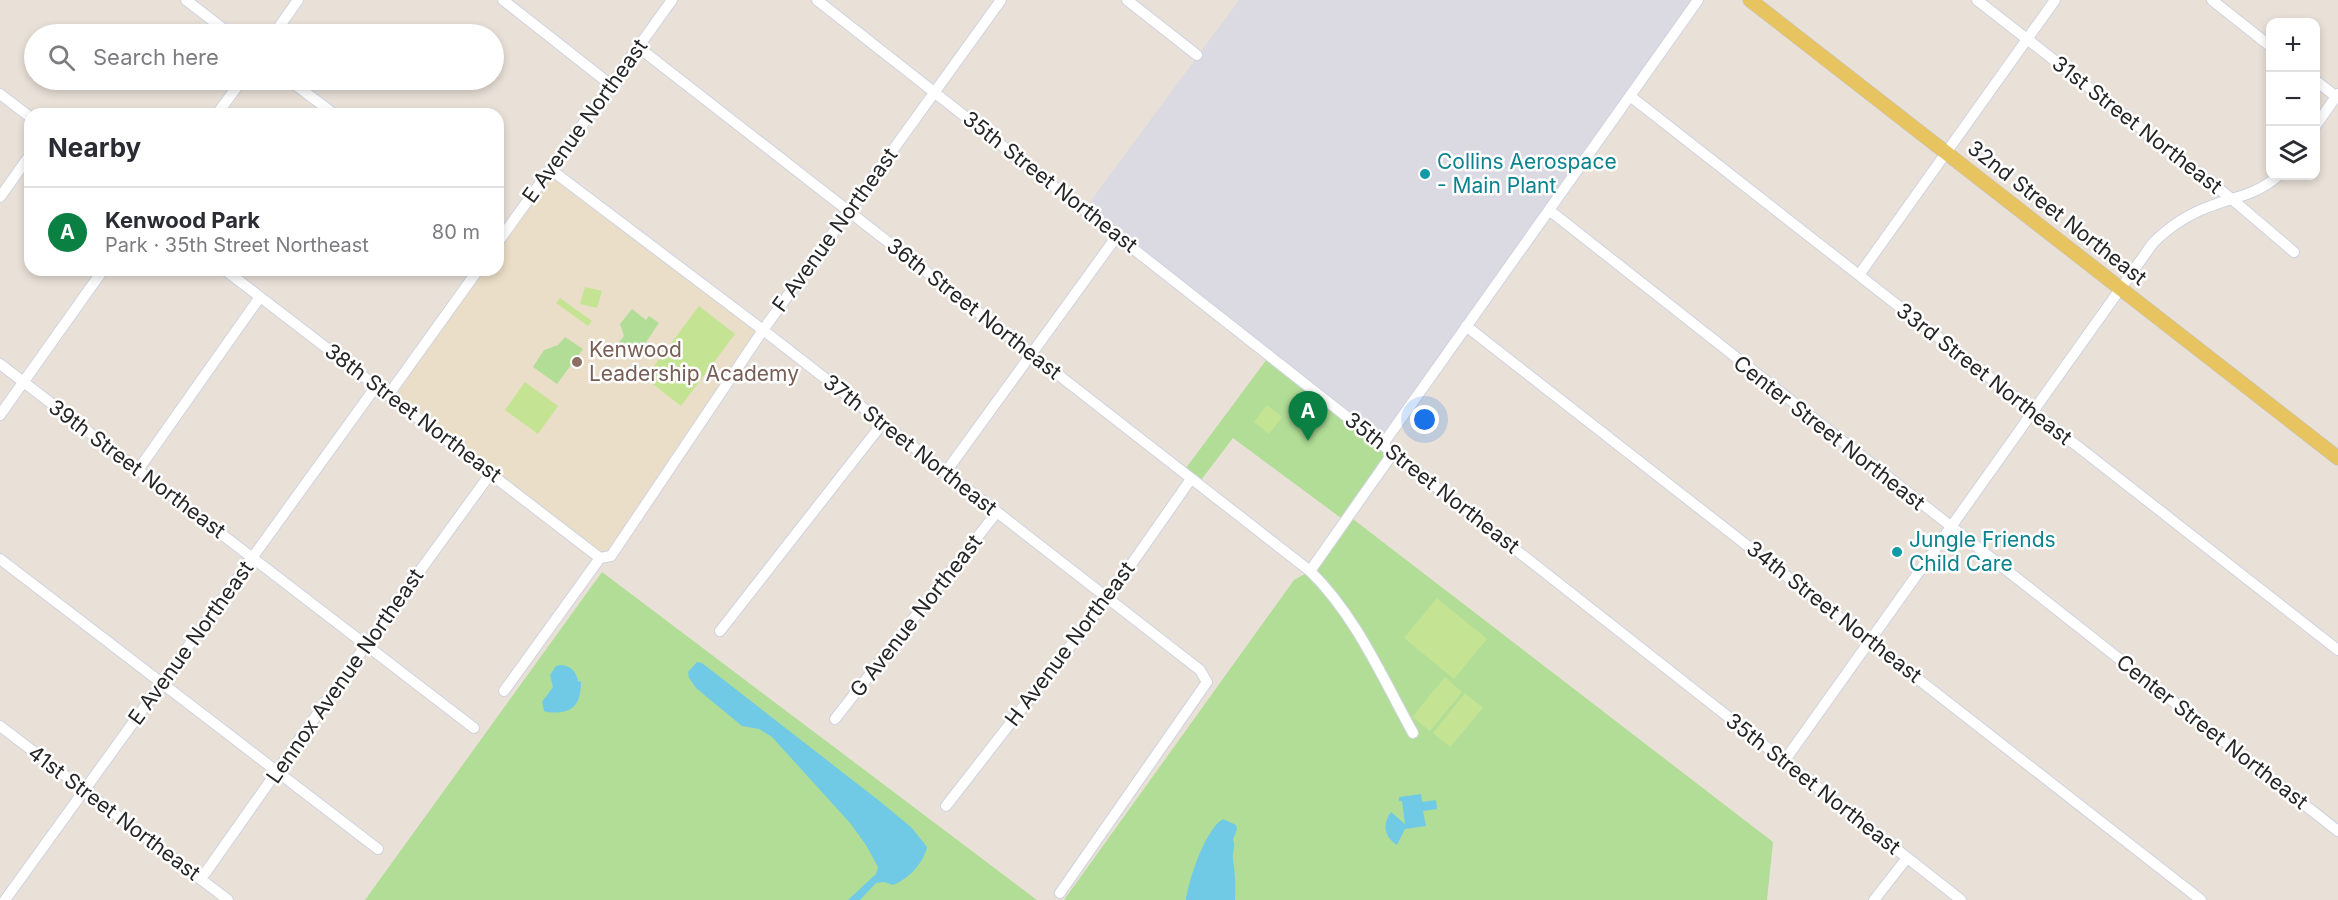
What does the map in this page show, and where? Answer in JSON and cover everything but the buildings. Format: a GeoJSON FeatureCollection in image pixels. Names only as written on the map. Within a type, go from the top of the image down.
{"type":"FeatureCollection","features":[{"type":"Feature","properties":{"kind":"main road","name":"32nd Street Northeast"},"geometry":{"type":"LineString","coordinates":[[1758,2],[2120,290],[2338,458]]}},
{"type":"Feature","properties":{"kind":"street"},"geometry":{"type":"LineString","coordinates":[[186,0],[218,24]]}},
{"type":"Feature","properties":{"kind":"street"},"geometry":{"type":"LineString","coordinates":[[281,24],[298,0]]}},
{"type":"Feature","properties":{"kind":"street"},"geometry":{"type":"LineString","coordinates":[[503,0],[611,85]]}},
{"type":"Feature","properties":{"kind":"street","name":"E Avenue Northeast"},"geometry":{"type":"LineString","coordinates":[[504,233],[672,0]]}},
{"type":"Feature","properties":{"kind":"street","name":"35th Street Northeast"},"geometry":{"type":"LineString","coordinates":[[817,0],[1961,900]]}},
{"type":"Feature","properties":{"kind":"street","name":"F Avenue Northeast"},"geometry":{"type":"LineString","coordinates":[[504,691],[600,558],[611,556],[764,330],[1001,0]]}},
{"type":"Feature","properties":{"kind":"street"},"geometry":{"type":"LineString","coordinates":[[1127,0],[1197,55]]}},
{"type":"Feature","properties":{"kind":"street"},"geometry":{"type":"LineString","coordinates":[[1383,444],[1698,0]]}},
{"type":"Feature","properties":{"kind":"street","name":"31st Street Northeast"},"geometry":{"type":"LineString","coordinates":[[1977,0],[2233,200],[2295,252]]}},
{"type":"Feature","properties":{"kind":"street"},"geometry":{"type":"LineString","coordinates":[[1859,275],[2055,0]]}},
{"type":"Feature","properties":{"kind":"street"},"geometry":{"type":"LineString","coordinates":[[2212,0],[2266,42]]}},
{"type":"Feature","properties":{"kind":"street","name":"36th Street Northeast"},"geometry":{"type":"LineString","coordinates":[[638,47],[1310,571],[1330,590],[1353,623],[1413,732]]}},
{"type":"Feature","properties":{"kind":"street"},"geometry":{"type":"LineString","coordinates":[[2320,84],[2337,96],[2320,119]]}},
{"type":"Feature","properties":{"kind":"street"},"geometry":{"type":"LineString","coordinates":[[221,108],[235,90]]}},
{"type":"Feature","properties":{"kind":"street"},"geometry":{"type":"LineString","coordinates":[[302,90],[326,108]]}},
{"type":"Feature","properties":{"kind":"street"},"geometry":{"type":"LineString","coordinates":[[0,94],[24,112]]}},
{"type":"Feature","properties":{"kind":"street","name":"33rd Street Northeast"},"geometry":{"type":"LineString","coordinates":[[1630,96],[2338,650]]}},
{"type":"Feature","properties":{"kind":"street"},"geometry":{"type":"LineString","coordinates":[[0,197],[24,163]]}},
{"type":"Feature","properties":{"kind":"street","name":"37th Street Northeast"},"geometry":{"type":"LineString","coordinates":[[550,169],[764,330],[1200,670],[1207,682],[1060,893]]}},
{"type":"Feature","properties":{"kind":"street"},"geometry":{"type":"LineString","coordinates":[[1785,760],[2153,243],[2168,228],[2195,212],[2250,194],[2273,180]]}},
{"type":"Feature","properties":{"kind":"street","name":"Center Street Northeast"},"geometry":{"type":"LineString","coordinates":[[1549,210],[2338,831]]}},
{"type":"Feature","properties":{"kind":"street"},"geometry":{"type":"LineString","coordinates":[[945,472],[1117,236]]}},
{"type":"Feature","properties":{"kind":"street"},"geometry":{"type":"LineString","coordinates":[[0,415],[99,276]]}},
{"type":"Feature","properties":{"kind":"street","name":"38th Street Northeast"},"geometry":{"type":"LineString","coordinates":[[233,276],[600,558]]}},
{"type":"Feature","properties":{"kind":"street"},"geometry":{"type":"LineString","coordinates":[[389,394],[474,276]]}},
{"type":"Feature","properties":{"kind":"street"},"geometry":{"type":"LineString","coordinates":[[138,470],[260,297]]}},
{"type":"Feature","properties":{"kind":"street","name":"34th Street Northeast"},"geometry":{"type":"LineString","coordinates":[[1466,326],[2200,900]]}},
{"type":"Feature","properties":{"kind":"street","name":"39th Street Northeast"},"geometry":{"type":"LineString","coordinates":[[0,364],[474,728]]}},
{"type":"Feature","properties":{"kind":"street","name":"E Avenue Northeast"},"geometry":{"type":"LineString","coordinates":[[5,900],[377,385]]}},
{"type":"Feature","properties":{"kind":"street"},"geometry":{"type":"LineString","coordinates":[[720,631],[882,424]]}},
{"type":"Feature","properties":{"kind":"street"},"geometry":{"type":"LineString","coordinates":[[1310,571],[1393,453]]}},
{"type":"Feature","properties":{"kind":"street","name":"Lennox Avenue Northeast"},"geometry":{"type":"LineString","coordinates":[[201,879],[491,473]]}},
{"type":"Feature","properties":{"kind":"street","name":"H Avenue Northeast"},"geometry":{"type":"LineString","coordinates":[[946,806],[1107,599],[1191,479]]}},
{"type":"Feature","properties":{"kind":"street","name":"G Avenue Northeast"},"geometry":{"type":"LineString","coordinates":[[835,719],[997,512]]}},
{"type":"Feature","properties":{"kind":"street"},"geometry":{"type":"LineString","coordinates":[[0,559],[378,849]]}},
{"type":"Feature","properties":{"kind":"street","name":"41st Street Northeast"},"geometry":{"type":"LineString","coordinates":[[0,726],[228,900]]}},
{"type":"Feature","properties":{"kind":"street"},"geometry":{"type":"LineString","coordinates":[[1874,900],[1907,858]]}},
{"type":"Feature","properties":{"kind":"shaded area"},"geometry":{"type":"Polygon","coordinates":[[[1239,0],[1698,0],[1383,444],[1084,210],[1239,0]]]}},
{"type":"Feature","properties":{"kind":"shaded area","name":"Kenwood Leadership Academy"},"geometry":{"type":"Polygon","coordinates":[[[550,175],[763,330],[611,556],[600,558],[389,394],[474,276],[504,276],[504,234],[550,175]]]}},
{"type":"Feature","properties":{"kind":"green space"},"geometry":{"type":"Polygon","coordinates":[[[585,287],[602,291],[597,308],[580,304],[585,287]]]}},
{"type":"Feature","properties":{"kind":"green space"},"geometry":{"type":"Polygon","coordinates":[[[560,298],[592,321],[588,326],[556,303],[560,298]]]}},
{"type":"Feature","properties":{"kind":"green space"},"geometry":{"type":"Polygon","coordinates":[[[699,306],[735,334],[681,406],[645,378],[699,306]]]}},
{"type":"Feature","properties":{"kind":"green space"},"geometry":{"type":"Polygon","coordinates":[[[632,309],[646,320],[649,316],[659,323],[640,351],[627,356],[615,347],[624,336],[620,324],[632,309]]]}},
{"type":"Feature","properties":{"kind":"green space"},"geometry":{"type":"Polygon","coordinates":[[[565,337],[583,349],[557,384],[533,367],[544,350],[558,345],[565,337]]]}},
{"type":"Feature","properties":{"kind":"green space"},"geometry":{"type":"Polygon","coordinates":[[[1270,355],[1393,453],[1349,516],[1773,842],[1767,900],[1064,900],[1294,580],[1310,571],[1345,521],[1233,438],[1198,484],[1183,472],[1270,355]]]}},
{"type":"Feature","properties":{"kind":"green space"},"geometry":{"type":"Polygon","coordinates":[[[525,382],[558,406],[538,434],[505,410],[525,382]]]}},
{"type":"Feature","properties":{"kind":"green space"},"geometry":{"type":"Polygon","coordinates":[[[1267,405],[1282,417],[1269,434],[1254,422],[1267,405]]]}},
{"type":"Feature","properties":{"kind":"green space"},"geometry":{"type":"Polygon","coordinates":[[[602,572],[1037,900],[365,900],[602,572]]]}},
{"type":"Feature","properties":{"kind":"green space"},"geometry":{"type":"Polygon","coordinates":[[[1437,598],[1487,639],[1454,679],[1404,638],[1437,598]]]}},
{"type":"Feature","properties":{"kind":"green space"},"geometry":{"type":"Polygon","coordinates":[[[1445,677],[1462,692],[1430,731],[1412,717],[1445,677]]]}},
{"type":"Feature","properties":{"kind":"green space"},"geometry":{"type":"Polygon","coordinates":[[[1465,693],[1483,708],[1450,747],[1433,733],[1465,693]]]}},
{"type":"Feature","properties":{"kind":"water"},"geometry":{"type":"Polygon","coordinates":[[[697,662],[702,663],[912,828],[927,847],[914,870],[893,885],[884,882],[876,883],[860,900],[848,900],[876,874],[878,867],[866,845],[850,823],[772,737],[759,729],[742,726],[696,688],[688,672],[697,662]]]}},
{"type":"Feature","properties":{"kind":"water"},"geometry":{"type":"Polygon","coordinates":[[[561,665],[572,670],[581,682],[577,703],[562,712],[544,711],[542,702],[553,687],[550,675],[556,666],[561,665]]]}},
{"type":"Feature","properties":{"kind":"water"},"geometry":{"type":"Polygon","coordinates":[[[1421,794],[1422,802],[1436,800],[1437,809],[1423,811],[1426,826],[1405,829],[1397,845],[1387,834],[1386,821],[1391,812],[1405,824],[1402,801],[1399,801],[1399,797],[1421,794]]]}},
{"type":"Feature","properties":{"kind":"water"},"geometry":{"type":"Polygon","coordinates":[[[1223,819],[1236,825],[1237,829],[1233,840],[1235,900],[1186,900],[1194,868],[1204,844],[1210,833],[1223,819]]]}},
{"type":"Feature","properties":{"kind":"place","name":"Collins Aerospace - Main Plant"},"geometry":{"type":"Point","coordinates":[1425,174]}},
{"type":"Feature","properties":{"kind":"place","name":"Kenwood Leadership Academy"},"geometry":{"type":"Point","coordinates":[577,362]}},
{"type":"Feature","properties":{"kind":"place","name":"Kenwood Park"},"geometry":{"type":"Point","coordinates":[1308,441]}},
{"type":"Feature","properties":{"kind":"place","name":"Jungle Friends Child Care"},"geometry":{"type":"Point","coordinates":[1897,552]}}]}
